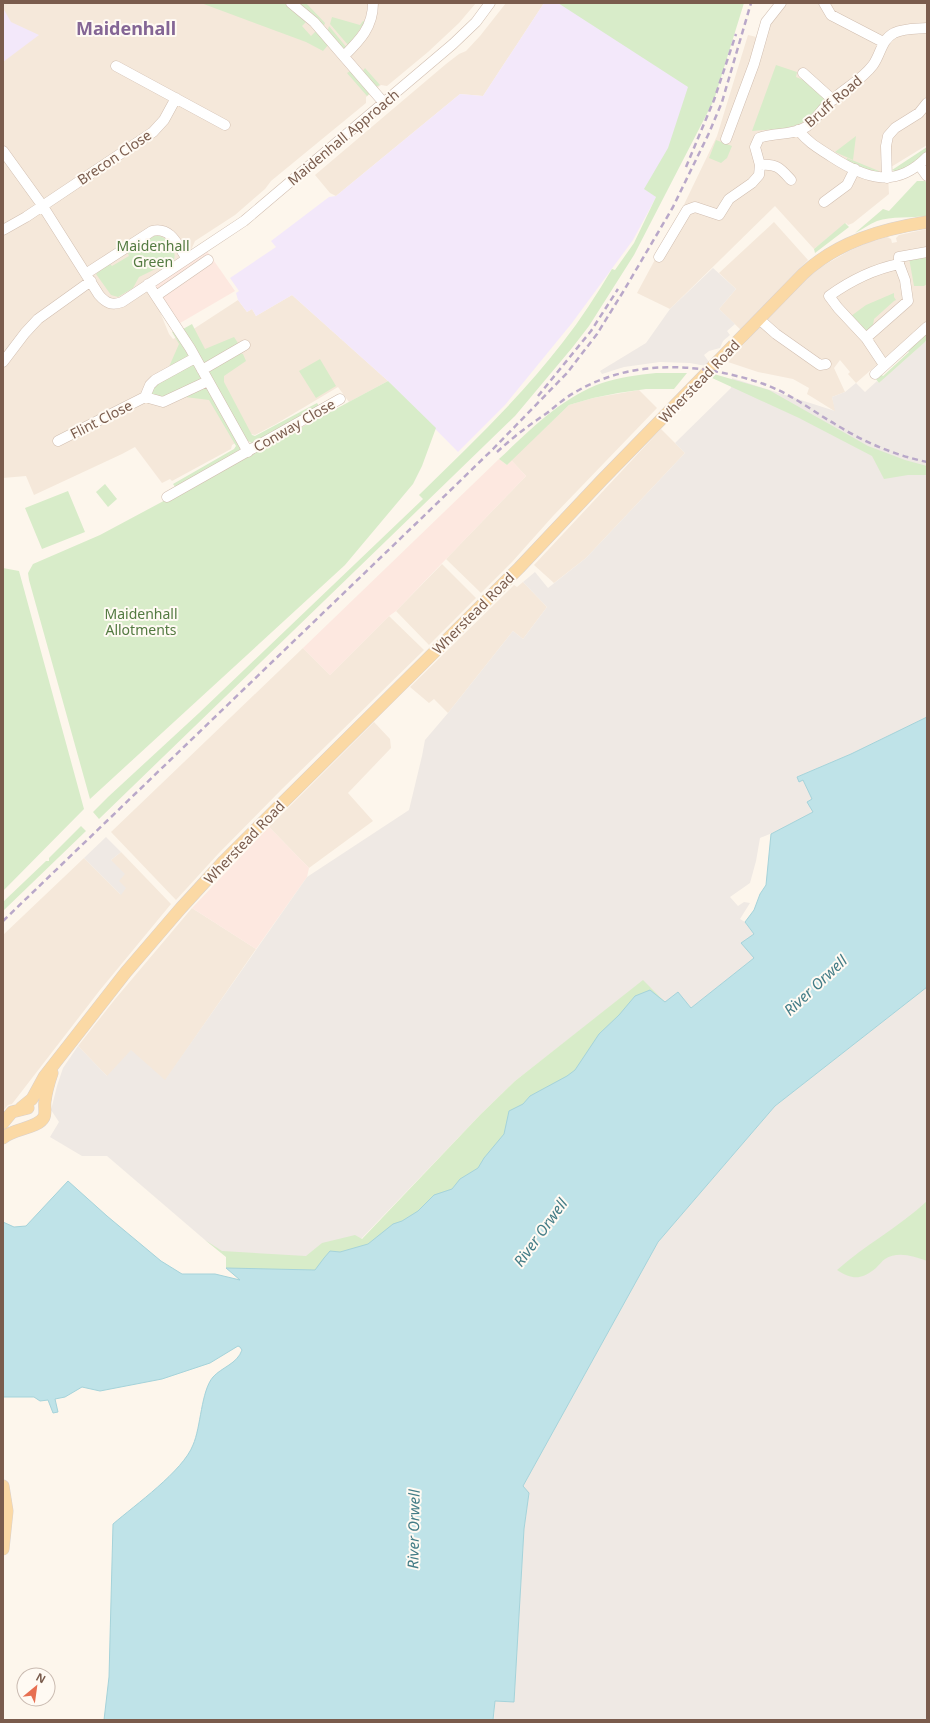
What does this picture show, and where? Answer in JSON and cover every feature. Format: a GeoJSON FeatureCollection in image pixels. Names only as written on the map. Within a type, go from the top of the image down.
{"type":"FeatureCollection","features":[{"type":"Feature","properties":{"kind":"main road","name":"Wherstead Road"},"geometry":{"type":"LineString","coordinates":[[5,1117],[21,1108],[32,1098],[44,1077],[126,972],[224,861],[514,573],[602,480],[807,270],[832,252],[869,235],[927,222]]}},
{"type":"Feature","properties":{"kind":"main road","name":"Wherstead Road"},"geometry":{"type":"LineString","coordinates":[[44,1113],[47,1091],[58,1059]]}},
{"type":"Feature","properties":{"kind":"main road"},"geometry":{"type":"LineString","coordinates":[[3,1138],[10,1133],[38,1123],[44,1117],[44,1113],[34,1107],[21,1108]]}},
{"type":"Feature","properties":{"kind":"main road"},"geometry":{"type":"LineString","coordinates":[[3,1486],[7,1512],[3,1549]]}},
{"type":"Feature","properties":{"kind":"street"},"geometry":{"type":"LineString","coordinates":[[291,3],[314,22],[384,103]]}},
{"type":"Feature","properties":{"kind":"street"},"geometry":{"type":"LineString","coordinates":[[344,56],[362,38],[368,29],[373,3]]}},
{"type":"Feature","properties":{"kind":"street","name":"Maidenhall Approach"},"geometry":{"type":"LineString","coordinates":[[187,259],[244,221],[384,103],[453,44],[476,22],[490,3]]}},
{"type":"Feature","properties":{"kind":"street"},"geometry":{"type":"LineString","coordinates":[[726,139],[754,64],[766,22],[781,3]]}},
{"type":"Feature","properties":{"kind":"street"},"geometry":{"type":"LineString","coordinates":[[824,3],[831,15],[883,42],[893,33],[904,29],[927,28]]}},
{"type":"Feature","properties":{"kind":"street","name":"Bruff Road"},"geometry":{"type":"LineString","coordinates":[[760,165],[755,147],[759,138],[798,130],[811,122],[832,100],[869,69],[879,54],[883,42]]}},
{"type":"Feature","properties":{"kind":"street"},"geometry":{"type":"LineString","coordinates":[[116,66],[226,125]]}},
{"type":"Feature","properties":{"kind":"street"},"geometry":{"type":"LineString","coordinates":[[803,73],[832,100]]}},
{"type":"Feature","properties":{"kind":"street","name":"Brecon Close"},"geometry":{"type":"LineString","coordinates":[[3,230],[26,217],[153,132],[164,120],[176,98]]}},
{"type":"Feature","properties":{"kind":"street"},"geometry":{"type":"LineString","coordinates":[[887,178],[886,146],[888,136],[895,128],[919,113],[927,103]]}},
{"type":"Feature","properties":{"kind":"street"},"geometry":{"type":"LineString","coordinates":[[798,130],[809,143],[842,164],[873,177],[887,178],[908,173],[927,157]]}},
{"type":"Feature","properties":{"kind":"street"},"geometry":{"type":"LineString","coordinates":[[3,151],[42,205],[89,277],[103,300],[108,304],[115,305],[122,302],[187,259],[170,235],[160,229],[152,231],[89,277],[38,319],[25,333],[3,362]]}},
{"type":"Feature","properties":{"kind":"street"},"geometry":{"type":"LineString","coordinates":[[659,257],[687,210],[695,207],[719,215],[729,199],[757,179],[760,172],[760,165],[767,164],[779,167],[791,180]]}},
{"type":"Feature","properties":{"kind":"street"},"geometry":{"type":"LineString","coordinates":[[919,165],[927,176]]}},
{"type":"Feature","properties":{"kind":"street"},"geometry":{"type":"LineString","coordinates":[[824,202],[847,185],[855,169]]}},
{"type":"Feature","properties":{"kind":"street"},"geometry":{"type":"LineString","coordinates":[[866,338],[908,301],[905,280],[899,264],[899,257],[927,252]]}},
{"type":"Feature","properties":{"kind":"street"},"geometry":{"type":"LineString","coordinates":[[156,296],[208,260]]}},
{"type":"Feature","properties":{"kind":"street"},"geometry":{"type":"LineString","coordinates":[[884,365],[866,338],[829,296],[861,277],[887,266],[899,264]]}},
{"type":"Feature","properties":{"kind":"street","name":"Conway Close"},"geometry":{"type":"LineString","coordinates":[[148,284],[195,358],[248,452]]}},
{"type":"Feature","properties":{"kind":"street"},"geometry":{"type":"LineString","coordinates":[[759,319],[776,334],[820,365],[826,364]]}},
{"type":"Feature","properties":{"kind":"street"},"geometry":{"type":"LineString","coordinates":[[875,374],[927,327]]}},
{"type":"Feature","properties":{"kind":"street"},"geometry":{"type":"LineString","coordinates":[[202,370],[245,345]]}},
{"type":"Feature","properties":{"kind":"street","name":"Flint Close"},"geometry":{"type":"LineString","coordinates":[[58,441],[145,397],[150,384],[155,380],[195,358]]}},
{"type":"Feature","properties":{"kind":"street","name":"Flint Close"},"geometry":{"type":"LineString","coordinates":[[145,397],[163,402],[208,381]]}},
{"type":"Feature","properties":{"kind":"street","name":"Conway Close"},"geometry":{"type":"LineString","coordinates":[[167,496],[248,452],[340,399]]}},
{"type":"Feature","properties":{"kind":"shaded area"},"geometry":{"type":"Polygon","coordinates":[[[3,3],[476,3],[459,23],[428,52],[387,86],[381,85],[366,97],[366,103],[271,181],[265,189],[235,215],[195,241],[187,259],[149,285],[169,334],[173,339],[192,330],[238,300],[247,312],[252,309],[256,316],[292,295],[388,381],[349,402],[338,387],[276,424],[255,435],[251,434],[232,445],[231,449],[172,481],[170,479],[162,483],[135,447],[34,495],[26,476],[3,478],[3,3]]]}},
{"type":"Feature","properties":{"kind":"shaded area"},"geometry":{"type":"Polygon","coordinates":[[[506,3],[544,3],[483,96],[460,94],[336,196],[330,193],[315,175],[446,64],[459,54],[466,51],[506,3]]]}},
{"type":"Feature","properties":{"kind":"shaded area"},"geometry":{"type":"Polygon","coordinates":[[[544,3],[722,3],[660,190],[633,240],[572,323],[505,405],[458,452],[388,381],[292,295],[256,316],[252,309],[247,312],[238,300],[236,293],[239,291],[230,278],[276,247],[271,241],[329,197],[336,196],[460,94],[483,96],[544,3]]]}},
{"type":"Feature","properties":{"kind":"shaded area"},"geometry":{"type":"Polygon","coordinates":[[[781,3],[927,3],[927,145],[891,167],[888,176],[889,194],[853,223],[848,225],[846,223],[814,249],[775,206],[670,309],[637,293],[679,215],[717,136],[748,35],[761,38],[781,3]]]}},
{"type":"Feature","properties":{"kind":"shaded area"},"geometry":{"type":"Polygon","coordinates":[[[3,8],[11,22],[39,35],[3,62],[3,8]]]}},
{"type":"Feature","properties":{"kind":"shaded area"},"geometry":{"type":"Polygon","coordinates":[[[774,222],[808,260],[741,330],[719,309],[736,289],[719,273],[774,222]]]}},
{"type":"Feature","properties":{"kind":"shaded area"},"geometry":{"type":"Polygon","coordinates":[[[927,229],[927,321],[856,383],[848,374],[850,372],[840,360],[834,368],[845,392],[832,397],[836,412],[807,394],[809,388],[793,379],[758,372],[728,362],[791,292],[821,267],[849,251],[867,243],[887,237],[891,239],[892,243],[897,242],[896,238],[899,235],[927,229]]]}},
{"type":"Feature","properties":{"kind":"shaded area"},"geometry":{"type":"Polygon","coordinates":[[[205,248],[235,291],[175,326],[148,284],[205,248]]]}},
{"type":"Feature","properties":{"kind":"shaded area"},"geometry":{"type":"Polygon","coordinates":[[[713,268],[736,289],[719,309],[735,324],[727,331],[730,335],[723,341],[720,348],[709,351],[704,355],[709,362],[706,366],[690,363],[660,362],[624,367],[602,374],[600,371],[646,343],[670,309],[713,268]]]}},
{"type":"Feature","properties":{"kind":"shaded area"},"geometry":{"type":"Polygon","coordinates":[[[927,340],[927,717],[851,754],[797,777],[803,780],[812,799],[813,812],[777,831],[760,838],[750,883],[730,897],[738,906],[744,902],[750,903],[740,919],[745,922],[754,934],[754,958],[691,1008],[665,1002],[643,981],[515,1081],[480,1115],[361,1239],[305,1259],[228,1257],[205,1240],[107,1156],[82,1156],[50,1137],[59,1122],[51,1110],[57,1086],[63,1068],[78,1046],[107,1076],[131,1050],[165,1080],[307,877],[409,810],[425,740],[513,631],[523,639],[547,607],[523,582],[535,572],[548,588],[586,558],[685,453],[675,443],[731,388],[732,378],[835,411],[832,397],[845,392],[856,383],[865,392],[877,381],[879,383],[927,340]]]}},
{"type":"Feature","properties":{"kind":"shaded area"},"geometry":{"type":"Polygon","coordinates":[[[639,390],[657,408],[481,593],[446,559],[526,476],[511,460],[569,405],[593,398],[639,390]]]}},
{"type":"Feature","properties":{"kind":"shaded area"},"geometry":{"type":"Polygon","coordinates":[[[661,429],[685,453],[586,558],[554,583],[534,565],[661,429]]]}},
{"type":"Feature","properties":{"kind":"shaded area"},"geometry":{"type":"Polygon","coordinates":[[[499,459],[507,465],[511,460],[526,476],[396,611],[389,616],[330,675],[303,648],[499,459]]]}},
{"type":"Feature","properties":{"kind":"shaded area"},"geometry":{"type":"Polygon","coordinates":[[[442,564],[476,598],[429,645],[396,611],[442,564]]]}},
{"type":"Feature","properties":{"kind":"shaded area"},"geometry":{"type":"Polygon","coordinates":[[[523,582],[547,607],[523,639],[513,631],[448,713],[434,699],[429,703],[410,687],[514,585],[517,587],[523,582]]]}},
{"type":"Feature","properties":{"kind":"shaded area"},"geometry":{"type":"Polygon","coordinates":[[[389,616],[424,650],[282,789],[218,854],[176,900],[111,832],[303,648],[330,675],[389,616]]]}},
{"type":"Feature","properties":{"kind":"shaded area"},"geometry":{"type":"Polygon","coordinates":[[[374,722],[390,739],[391,748],[348,793],[373,821],[309,868],[269,827],[374,722]]]}},
{"type":"Feature","properties":{"kind":"shaded area"},"geometry":{"type":"Polygon","coordinates":[[[269,827],[309,868],[307,877],[256,949],[192,908],[269,827]]]}},
{"type":"Feature","properties":{"kind":"shaded area"},"geometry":{"type":"Polygon","coordinates":[[[106,837],[121,852],[111,860],[125,874],[119,881],[126,888],[121,895],[84,858],[106,837]]]}},
{"type":"Feature","properties":{"kind":"shaded area"},"geometry":{"type":"Polygon","coordinates":[[[121,852],[171,904],[100,990],[12,1104],[8,1105],[3,1111],[3,935],[84,858],[120,894],[119,881],[111,860],[121,852]]]}},
{"type":"Feature","properties":{"kind":"shaded area"},"geometry":{"type":"Polygon","coordinates":[[[192,908],[256,949],[165,1081],[107,1076],[78,1046],[116,998],[192,908]]]}},
{"type":"Feature","properties":{"kind":"shaded area"},"geometry":{"type":"Polygon","coordinates":[[[927,987],[927,1720],[494,1720],[495,1700],[514,1702],[524,1529],[529,1493],[523,1486],[658,1242],[775,1106],[927,987]]]}},
{"type":"Feature","properties":{"kind":"green space"},"geometry":{"type":"Polygon","coordinates":[[[201,3],[286,3],[307,21],[302,26],[311,36],[316,31],[329,44],[323,51],[306,42],[201,3]]]}},
{"type":"Feature","properties":{"kind":"green space"},"geometry":{"type":"Polygon","coordinates":[[[296,3],[306,3],[325,23],[323,28],[296,3]]]}},
{"type":"Feature","properties":{"kind":"green space"},"geometry":{"type":"Polygon","coordinates":[[[558,3],[744,3],[714,100],[634,255],[589,326],[515,416],[99,819],[93,812],[108,797],[199,713],[423,499],[419,495],[494,421],[547,363],[595,297],[612,269],[615,270],[634,243],[656,197],[644,189],[668,148],[688,87],[558,3]]]}},
{"type":"Feature","properties":{"kind":"green space"},"geometry":{"type":"Polygon","coordinates":[[[332,17],[360,25],[363,21],[365,21],[348,45],[330,24],[332,17]]]}},
{"type":"Feature","properties":{"kind":"green space"},"geometry":{"type":"Polygon","coordinates":[[[329,26],[347,48],[342,49],[327,33],[329,26]]]}},
{"type":"Feature","properties":{"kind":"green space"},"geometry":{"type":"Polygon","coordinates":[[[776,65],[797,72],[796,77],[810,83],[826,98],[802,123],[788,128],[752,131],[776,65]]]}},
{"type":"Feature","properties":{"kind":"green space"},"geometry":{"type":"Polygon","coordinates":[[[365,68],[380,85],[375,87],[362,72],[365,68]]]}},
{"type":"Feature","properties":{"kind":"green space"},"geometry":{"type":"Polygon","coordinates":[[[352,70],[371,92],[367,96],[347,73],[352,70]]]}},
{"type":"Feature","properties":{"kind":"green space"},"geometry":{"type":"Polygon","coordinates":[[[856,136],[853,160],[835,152],[856,136]]]}},
{"type":"Feature","properties":{"kind":"green space"},"geometry":{"type":"Polygon","coordinates":[[[716,140],[732,146],[727,158],[721,163],[709,158],[716,140]]]}},
{"type":"Feature","properties":{"kind":"green space"},"geometry":{"type":"Polygon","coordinates":[[[927,147],[927,152],[917,162],[897,172],[892,170],[927,147]]]}},
{"type":"Feature","properties":{"kind":"green space"},"geometry":{"type":"Polygon","coordinates":[[[847,158],[879,172],[871,172],[847,161],[847,158]]]}},
{"type":"Feature","properties":{"kind":"green space"},"geometry":{"type":"Polygon","coordinates":[[[917,181],[925,181],[927,184],[927,216],[883,219],[874,222],[855,233],[883,209],[889,211],[917,181]]]}},
{"type":"Feature","properties":{"kind":"green space"},"geometry":{"type":"Polygon","coordinates":[[[845,223],[849,227],[815,253],[814,249],[845,223]]]}},
{"type":"Feature","properties":{"kind":"green space","name":"Maidenhall Green"},"geometry":{"type":"Polygon","coordinates":[[[156,235],[164,238],[171,244],[175,256],[174,260],[139,277],[133,288],[118,297],[111,295],[96,274],[109,263],[112,266],[129,256],[127,251],[156,235]]]}},
{"type":"Feature","properties":{"kind":"green space"},"geometry":{"type":"Polygon","coordinates":[[[927,254],[927,284],[924,286],[914,286],[909,258],[927,254]]]}},
{"type":"Feature","properties":{"kind":"green space"},"geometry":{"type":"Polygon","coordinates":[[[894,293],[896,300],[874,319],[872,330],[867,333],[851,316],[866,305],[894,293]]]}},
{"type":"Feature","properties":{"kind":"green space"},"geometry":{"type":"Polygon","coordinates":[[[192,324],[205,349],[234,337],[238,343],[232,350],[223,356],[212,361],[203,362],[183,329],[192,324]]]}},
{"type":"Feature","properties":{"kind":"green space"},"geometry":{"type":"Polygon","coordinates":[[[175,331],[189,354],[187,357],[168,369],[179,344],[172,332],[175,331]]]}},
{"type":"Feature","properties":{"kind":"green space"},"geometry":{"type":"Polygon","coordinates":[[[927,333],[927,339],[925,342],[879,383],[875,378],[880,374],[883,376],[909,352],[907,350],[927,333]]]}},
{"type":"Feature","properties":{"kind":"green space"},"geometry":{"type":"Polygon","coordinates":[[[240,353],[243,354],[246,361],[224,376],[224,382],[252,435],[255,436],[317,403],[321,409],[253,444],[245,439],[209,372],[211,368],[240,353]]]}},
{"type":"Feature","properties":{"kind":"green space"},"geometry":{"type":"Polygon","coordinates":[[[320,359],[336,386],[316,398],[299,371],[320,359]]]}},
{"type":"Feature","properties":{"kind":"green space"},"geometry":{"type":"Polygon","coordinates":[[[194,364],[202,377],[196,383],[162,398],[152,395],[152,389],[155,384],[194,364]]]}},
{"type":"Feature","properties":{"kind":"green space"},"geometry":{"type":"Polygon","coordinates":[[[656,373],[687,373],[674,389],[646,389],[618,393],[569,405],[507,465],[499,459],[547,415],[587,389],[602,383],[629,376],[656,373]]]}},
{"type":"Feature","properties":{"kind":"green space"},"geometry":{"type":"Polygon","coordinates":[[[714,374],[769,390],[868,446],[905,460],[927,466],[927,475],[908,475],[884,479],[872,456],[799,418],[710,377],[714,374]]]}},
{"type":"Feature","properties":{"kind":"green space","name":"Maidenhall Allotments"},"geometry":{"type":"Polygon","coordinates":[[[388,381],[436,428],[422,466],[413,484],[345,565],[90,799],[29,580],[28,573],[33,564],[100,535],[388,381]]]}},
{"type":"Feature","properties":{"kind":"green space"},"geometry":{"type":"Polygon","coordinates":[[[208,388],[241,449],[238,454],[176,488],[173,484],[234,449],[236,446],[209,400],[185,397],[208,388]]]}},
{"type":"Feature","properties":{"kind":"green space"},"geometry":{"type":"Polygon","coordinates":[[[105,484],[117,499],[108,507],[96,492],[105,484]]]}},
{"type":"Feature","properties":{"kind":"green space"},"geometry":{"type":"Polygon","coordinates":[[[68,491],[85,532],[42,549],[25,508],[68,491]]]}},
{"type":"Feature","properties":{"kind":"green space"},"geometry":{"type":"Polygon","coordinates":[[[3,568],[19,571],[84,809],[3,891],[3,568]]]}},
{"type":"Feature","properties":{"kind":"green space"},"geometry":{"type":"Polygon","coordinates":[[[81,826],[86,831],[3,911],[3,902],[46,861],[49,861],[49,858],[81,826]]]}},
{"type":"Feature","properties":{"kind":"green space"},"geometry":{"type":"Polygon","coordinates":[[[643,980],[665,1002],[504,1164],[327,1270],[241,1280],[226,1268],[226,1257],[205,1240],[222,1251],[306,1256],[322,1243],[355,1235],[362,1239],[480,1115],[515,1081],[643,980]]]}},
{"type":"Feature","properties":{"kind":"green space"},"geometry":{"type":"Polygon","coordinates":[[[927,1201],[927,1261],[917,1257],[895,1255],[885,1259],[871,1272],[861,1277],[848,1276],[837,1270],[905,1219],[927,1201]]]}},
{"type":"Feature","properties":{"kind":"water","name":"River Orwell"},"geometry":{"type":"Polygon","coordinates":[[[927,717],[927,987],[775,1106],[658,1242],[523,1486],[529,1493],[524,1529],[514,1702],[495,1701],[493,1720],[104,1720],[109,1677],[113,1524],[158,1487],[188,1455],[196,1437],[209,1383],[213,1377],[237,1359],[242,1350],[238,1346],[210,1363],[162,1379],[100,1391],[82,1387],[65,1397],[55,1399],[58,1412],[53,1413],[48,1400],[40,1401],[34,1397],[3,1397],[3,1222],[14,1227],[26,1226],[68,1181],[161,1261],[182,1274],[215,1274],[240,1280],[226,1268],[315,1270],[330,1251],[340,1252],[368,1244],[393,1224],[402,1221],[418,1211],[434,1195],[452,1189],[460,1179],[478,1168],[484,1158],[504,1134],[509,1111],[523,1104],[530,1096],[575,1070],[599,1034],[619,1015],[635,996],[650,990],[665,1002],[678,992],[691,1008],[754,958],[741,943],[754,934],[745,922],[754,910],[760,894],[766,885],[771,834],[813,812],[807,802],[812,799],[803,780],[799,782],[797,777],[851,754],[927,717]]]}},
{"type":"Feature","properties":{"kind":"railway"},"geometry":{"type":"LineString","coordinates":[[3,921],[493,449],[567,373],[597,334],[673,207],[709,133],[722,102],[751,3]]}},
{"type":"Feature","properties":{"kind":"railway"},"geometry":{"type":"LineString","coordinates":[[686,167],[714,100],[736,34]]}},
{"type":"Feature","properties":{"kind":"railway"},"geometry":{"type":"LineString","coordinates":[[538,396],[591,331],[618,289]]}},
{"type":"Feature","properties":{"kind":"railway"},"geometry":{"type":"LineString","coordinates":[[497,452],[566,398],[595,382],[628,372],[662,367],[679,367],[714,371],[769,386],[792,398],[846,431],[868,442],[891,452],[927,462]]}},
{"type":"Feature","properties":{"kind":"district","name":"Maidenhall"},"geometry":{"type":"Point","coordinates":[126,28]}}]}
